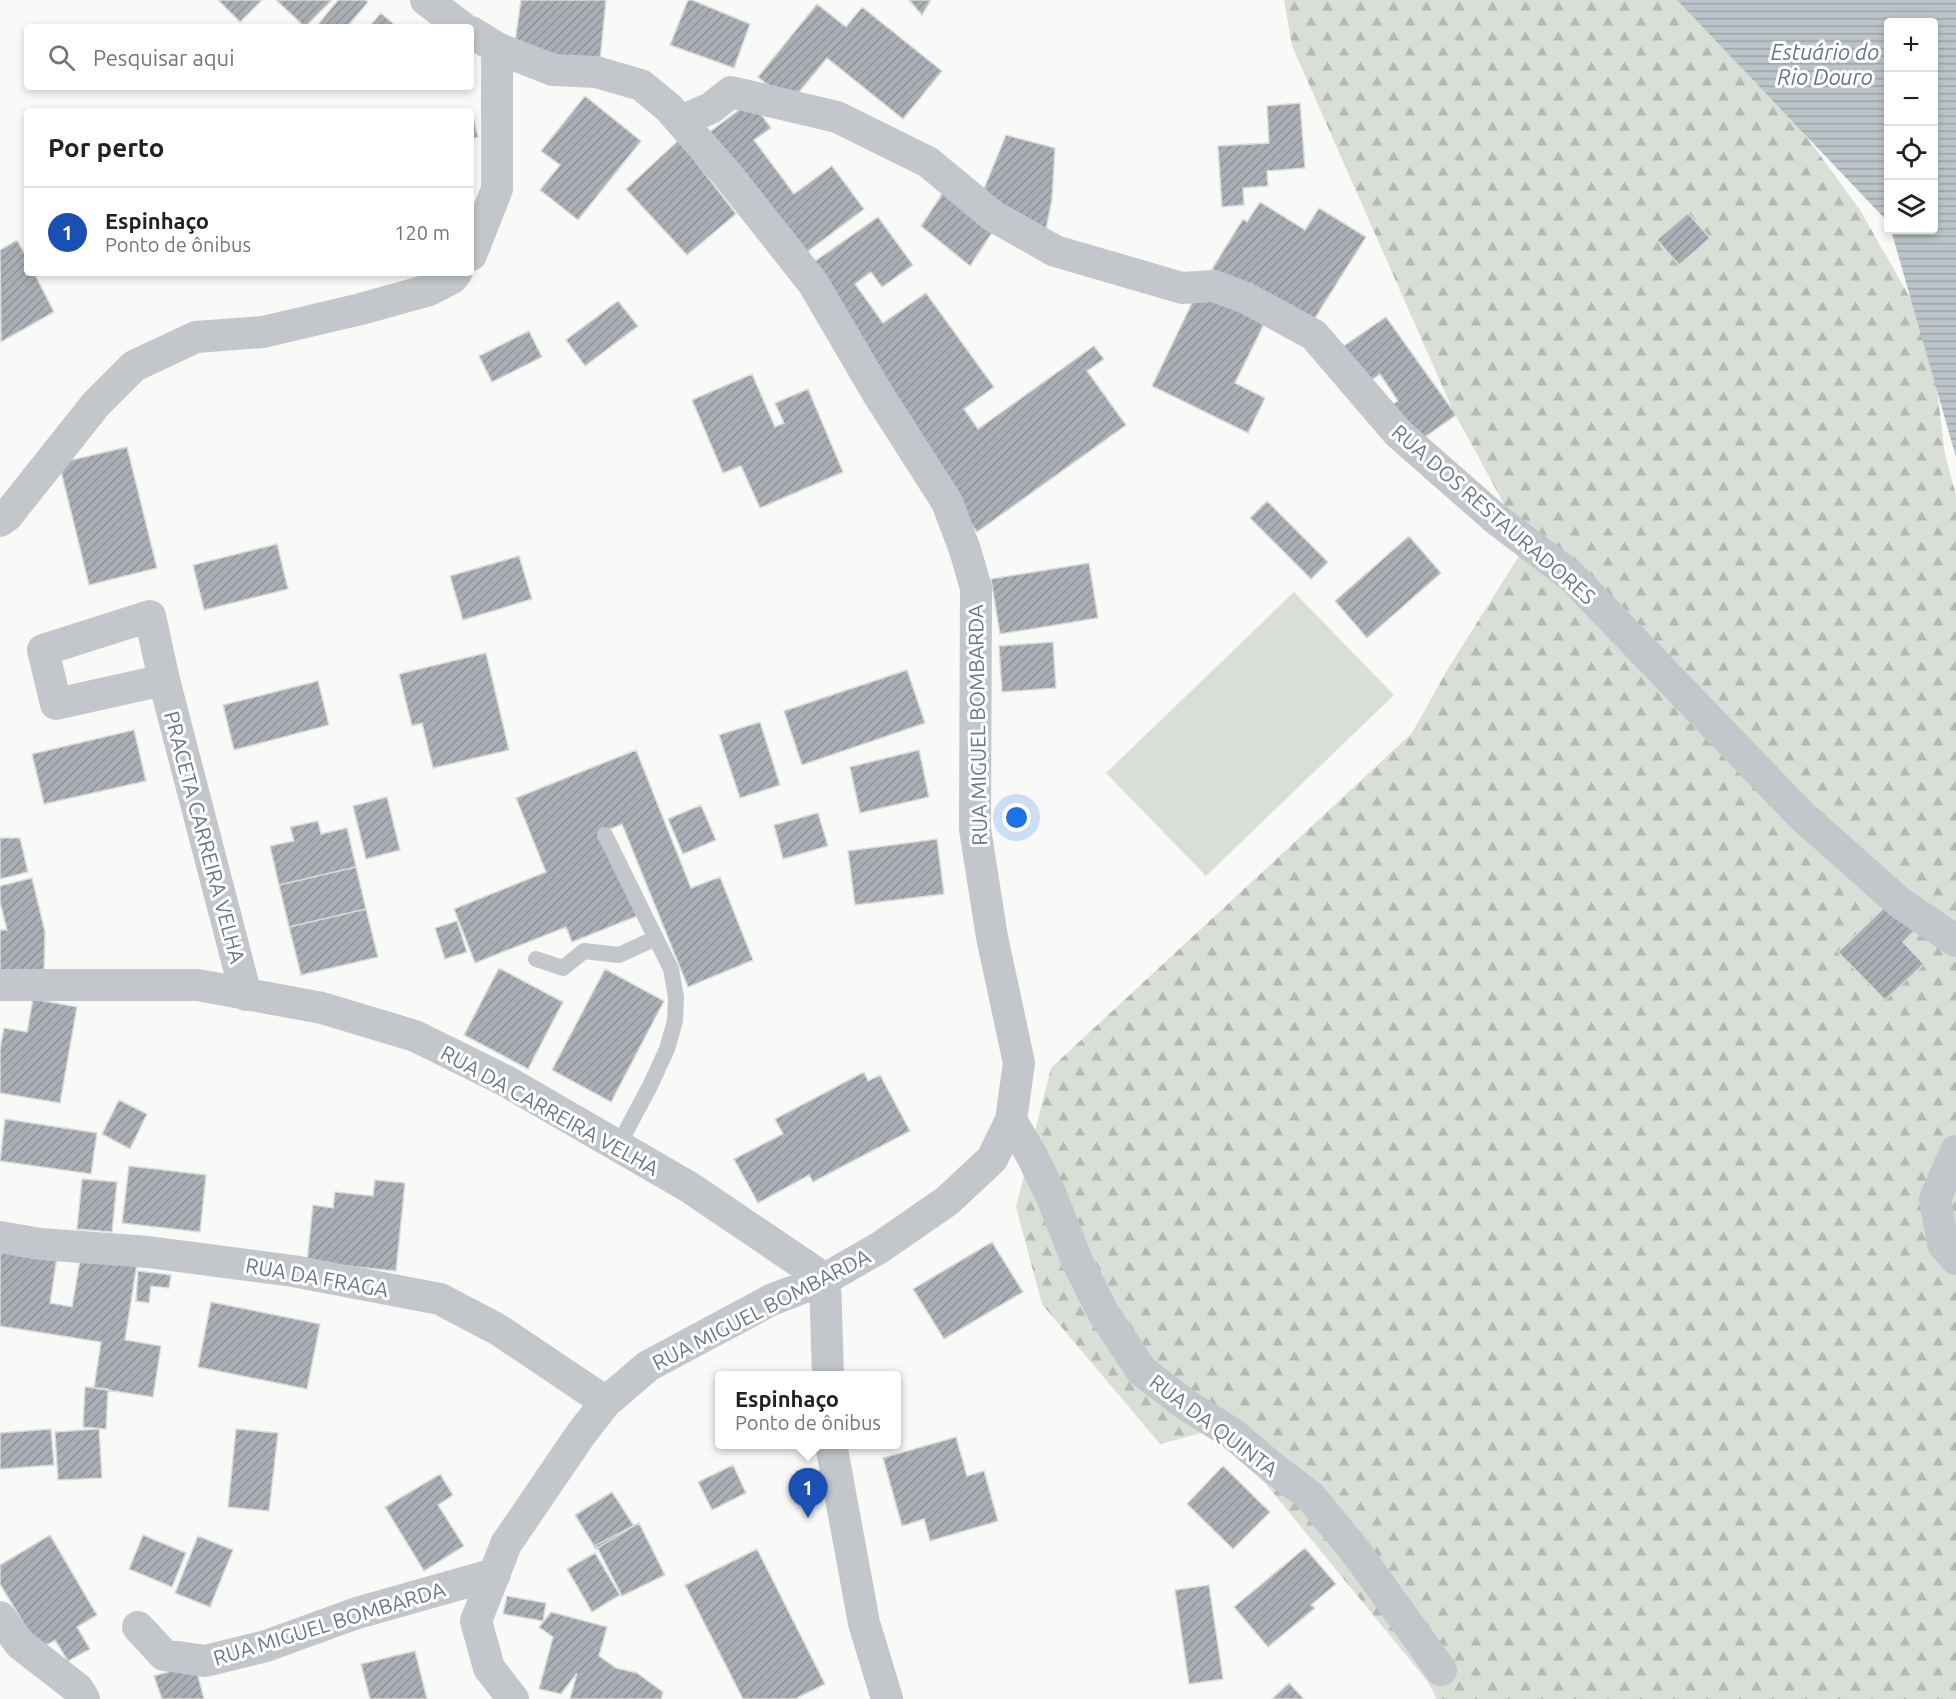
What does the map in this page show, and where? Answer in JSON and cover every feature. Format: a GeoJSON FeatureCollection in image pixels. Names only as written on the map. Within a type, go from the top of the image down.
{"type":"FeatureCollection","features":[{"type":"Feature","properties":{"kind":"street"},"geometry":{"type":"LineString","coordinates":[[426,0],[458,24]]}},
{"type":"Feature","properties":{"kind":"street","name":"RUA MIGUEL BOMBARDA"},"geometry":{"type":"LineString","coordinates":[[474,35],[497,48],[553,70],[596,72],[641,85],[669,108],[726,173],[813,283],[878,394],[947,502],[976,588],[975,829],[992,937],[1019,1063],[1011,1120],[992,1159],[947,1201],[879,1248],[825,1279],[771,1300],[648,1366],[606,1402],[581,1434],[506,1544],[476,1621],[489,1668],[513,1699]]}},
{"type":"Feature","properties":{"kind":"street"},"geometry":{"type":"LineString","coordinates":[[474,247],[497,189],[497,48]]}},
{"type":"Feature","properties":{"kind":"street","name":"RUA DOS RESTAURADORES"},"geometry":{"type":"LineString","coordinates":[[681,121],[711,108],[731,92],[837,117],[928,162],[993,216],[1055,251],[1182,288],[1214,286],[1246,298],[1314,335],[1398,433],[1496,519],[1571,576],[1802,816],[1899,902],[1956,941]]}},
{"type":"Feature","properties":{"kind":"street"},"geometry":{"type":"LineString","coordinates":[[0,521],[7,516],[96,404],[134,366],[196,337],[263,332],[350,312],[429,290],[454,276]]}},
{"type":"Feature","properties":{"kind":"street","name":"PRACETA CARREIRA VELHA"},"geometry":{"type":"LineString","coordinates":[[164,680],[246,994]]}},
{"type":"Feature","properties":{"kind":"street","name":"RUA DA CARREIRA VELHA"},"geometry":{"type":"LineString","coordinates":[[0,985],[198,985],[322,1008],[415,1036],[506,1080],[689,1187],[825,1279]]}},
{"type":"Feature","properties":{"kind":"street","name":"RUA DA QUINTA"},"geometry":{"type":"LineString","coordinates":[[1011,1120],[1051,1195],[1077,1260],[1104,1314],[1142,1371],[1185,1404],[1233,1434],[1310,1496],[1356,1552],[1441,1670]]}},
{"type":"Feature","properties":{"kind":"street"},"geometry":{"type":"LineString","coordinates":[[1956,1151],[1935,1199],[1943,1244],[1956,1258]]}},
{"type":"Feature","properties":{"kind":"street","name":"RUA DA FRAGA"},"geometry":{"type":"LineString","coordinates":[[0,1237],[40,1244],[148,1252],[293,1271],[440,1299],[497,1329],[606,1402]]}},
{"type":"Feature","properties":{"kind":"street"},"geometry":{"type":"LineString","coordinates":[[825,1279],[828,1371]]}},
{"type":"Feature","properties":{"kind":"street"},"geometry":{"type":"LineString","coordinates":[[832,1449],[864,1623],[887,1699]]}},
{"type":"Feature","properties":{"kind":"street","name":"RUA MIGUEL BOMBARDA"},"geometry":{"type":"LineString","coordinates":[[138,1627],[164,1655],[205,1661],[266,1646],[357,1613],[495,1574]]}},
{"type":"Feature","properties":{"kind":"street"},"geometry":{"type":"LineString","coordinates":[[0,1617],[20,1644],[78,1689],[84,1699]]}},
{"type":"Feature","properties":{"kind":"lane"},"geometry":{"type":"LineString","coordinates":[[605,835],[670,969],[676,997],[675,1021],[667,1048],[618,1146]]}},
{"type":"Feature","properties":{"kind":"lane"},"geometry":{"type":"LineString","coordinates":[[536,959],[563,968],[584,951],[620,955],[656,938]]}},
{"type":"Feature","properties":{"kind":"green space"},"geometry":{"type":"Polygon","coordinates":[[[1284,0],[1707,0],[1860,210],[1930,333],[1945,455],[1956,495],[1956,1699],[1437,1699],[1428,1682],[1220,1428],[1160,1444],[1042,1304],[1016,1207],[1051,1068],[1412,733],[1449,667],[1526,545],[1452,408],[1292,46],[1284,0]]]}},
{"type":"Feature","properties":{"kind":"green space"},"geometry":{"type":"Polygon","coordinates":[[[1294,592],[1394,695],[1206,876],[1106,773],[1294,592]]]}},
{"type":"Feature","properties":{"kind":"water","name":"Estuário do Rio Douro"},"geometry":{"type":"Polygon","coordinates":[[[1677,0],[1956,0],[1956,457],[1892,234],[1938,234],[1938,18],[1884,18],[1884,218],[1677,0]]]}},
{"type":"Feature","properties":{"kind":"building"},"geometry":{"type":"Polygon","coordinates":[[[218,0],[262,0],[240,22],[218,0]]]}},
{"type":"Feature","properties":{"kind":"building"},"geometry":{"type":"Polygon","coordinates":[[[276,0],[332,0],[308,24],[302,24],[276,0]]]}},
{"type":"Feature","properties":{"kind":"building"},"geometry":{"type":"Polygon","coordinates":[[[338,0],[368,2],[350,24],[318,24],[338,0]]]}},
{"type":"Feature","properties":{"kind":"building"},"geometry":{"type":"Polygon","coordinates":[[[521,0],[606,0],[600,61],[514,49],[521,0]]]}},
{"type":"Feature","properties":{"kind":"building"},"geometry":{"type":"Polygon","coordinates":[[[688,0],[750,24],[734,68],[670,45],[688,0]]]}},
{"type":"Feature","properties":{"kind":"building"},"geometry":{"type":"Polygon","coordinates":[[[909,0],[931,0],[922,15],[909,0]]]}},
{"type":"Feature","properties":{"kind":"building"},"geometry":{"type":"Polygon","coordinates":[[[817,4],[846,27],[862,7],[942,71],[903,119],[827,58],[790,103],[758,77],[817,4]]]}},
{"type":"Feature","properties":{"kind":"building"},"geometry":{"type":"Polygon","coordinates":[[[381,13],[394,24],[372,24],[381,13]]]}},
{"type":"Feature","properties":{"kind":"building"},"geometry":{"type":"Polygon","coordinates":[[[585,96],[641,141],[578,220],[540,190],[560,165],[541,151],[585,96]]]}},
{"type":"Feature","properties":{"kind":"building"},"geometry":{"type":"Polygon","coordinates":[[[751,101],[771,128],[754,140],[794,194],[832,166],[864,209],[795,261],[703,137],[751,101]]]}},
{"type":"Feature","properties":{"kind":"building"},"geometry":{"type":"Polygon","coordinates":[[[1300,103],[1305,168],[1267,171],[1268,186],[1243,188],[1244,205],[1222,207],[1218,146],[1269,143],[1267,106],[1300,103]]]}},
{"type":"Feature","properties":{"kind":"building"},"geometry":{"type":"Polygon","coordinates":[[[474,121],[478,137],[474,138],[474,121]]]}},
{"type":"Feature","properties":{"kind":"building"},"geometry":{"type":"Polygon","coordinates":[[[1006,135],[1055,148],[1052,199],[1044,239],[981,196],[1006,135]]]}},
{"type":"Feature","properties":{"kind":"building"},"geometry":{"type":"Polygon","coordinates":[[[679,140],[736,214],[687,255],[626,189],[679,140]]]}},
{"type":"Feature","properties":{"kind":"building"},"geometry":{"type":"Polygon","coordinates":[[[946,188],[999,222],[970,266],[921,226],[946,188]]]}},
{"type":"Feature","properties":{"kind":"building"},"geometry":{"type":"Polygon","coordinates":[[[1260,202],[1305,230],[1319,208],[1366,237],[1308,329],[1212,269],[1243,219],[1247,222],[1260,202]]]}},
{"type":"Feature","properties":{"kind":"building"},"geometry":{"type":"Polygon","coordinates":[[[1688,213],[1710,238],[1679,265],[1657,240],[1688,213]]]}},
{"type":"Feature","properties":{"kind":"building"},"geometry":{"type":"Polygon","coordinates":[[[878,217],[913,265],[882,287],[871,272],[855,284],[883,323],[926,293],[994,387],[964,409],[978,429],[1094,346],[1104,359],[1087,371],[1126,425],[977,532],[912,442],[804,269],[878,217]]]}},
{"type":"Feature","properties":{"kind":"building"},"geometry":{"type":"Polygon","coordinates":[[[17,240],[24,253],[24,276],[36,276],[54,312],[1,342],[0,250],[17,240]]]}},
{"type":"Feature","properties":{"kind":"building"},"geometry":{"type":"Polygon","coordinates":[[[1217,291],[1269,314],[1235,383],[1265,398],[1248,433],[1152,386],[1193,301],[1217,291]]]}},
{"type":"Feature","properties":{"kind":"building"},"geometry":{"type":"Polygon","coordinates":[[[618,301],[638,326],[585,366],[566,340],[618,301]]]}},
{"type":"Feature","properties":{"kind":"building"},"geometry":{"type":"Polygon","coordinates":[[[1386,317],[1456,415],[1419,441],[1393,404],[1398,401],[1380,374],[1366,384],[1341,348],[1386,317]]]}},
{"type":"Feature","properties":{"kind":"building"},"geometry":{"type":"Polygon","coordinates":[[[529,331],[542,357],[492,382],[479,356],[529,331]]]}},
{"type":"Feature","properties":{"kind":"building"},"geometry":{"type":"Polygon","coordinates":[[[752,374],[775,427],[784,423],[775,403],[808,389],[843,472],[760,508],[741,466],[723,473],[692,400],[752,374]]]}},
{"type":"Feature","properties":{"kind":"building"},"geometry":{"type":"Polygon","coordinates":[[[127,447],[157,568],[89,585],[59,463],[127,447]]]}},
{"type":"Feature","properties":{"kind":"building"},"geometry":{"type":"Polygon","coordinates":[[[1267,501],[1328,562],[1311,579],[1250,518],[1267,501]]]}},
{"type":"Feature","properties":{"kind":"building"},"geometry":{"type":"Polygon","coordinates":[[[1409,536],[1441,573],[1367,638],[1335,601],[1409,536]]]}},
{"type":"Feature","properties":{"kind":"building"},"geometry":{"type":"Polygon","coordinates":[[[277,544],[288,589],[204,610],[193,565],[277,544]]]}},
{"type":"Feature","properties":{"kind":"building"},"geometry":{"type":"Polygon","coordinates":[[[519,556],[532,599],[463,620],[450,576],[519,556]]]}},
{"type":"Feature","properties":{"kind":"building"},"geometry":{"type":"Polygon","coordinates":[[[1089,563],[1098,618],[1000,634],[991,579],[1089,563]]]}},
{"type":"Feature","properties":{"kind":"building"},"geometry":{"type":"Polygon","coordinates":[[[1053,642],[1056,688],[1002,692],[999,646],[1053,642]]]}},
{"type":"Feature","properties":{"kind":"building"},"geometry":{"type":"Polygon","coordinates":[[[486,653],[509,750],[433,768],[422,723],[412,726],[399,674],[486,653]]]}},
{"type":"Feature","properties":{"kind":"building"},"geometry":{"type":"Polygon","coordinates":[[[907,670],[925,723],[802,765],[784,711],[907,670]]]}},
{"type":"Feature","properties":{"kind":"building"},"geometry":{"type":"Polygon","coordinates":[[[318,681],[329,725],[234,750],[223,705],[318,681]]]}},
{"type":"Feature","properties":{"kind":"building"},"geometry":{"type":"Polygon","coordinates":[[[760,722],[780,785],[740,798],[719,735],[760,722]]]}},
{"type":"Feature","properties":{"kind":"building"},"geometry":{"type":"Polygon","coordinates":[[[134,730],[146,781],[44,804],[32,754],[134,730]]]}},
{"type":"Feature","properties":{"kind":"building"},"geometry":{"type":"Polygon","coordinates":[[[636,750],[691,888],[720,877],[753,960],[688,987],[622,824],[603,832],[637,916],[572,942],[566,927],[475,963],[454,909],[546,872],[516,798],[636,750]]]}},
{"type":"Feature","properties":{"kind":"building"},"geometry":{"type":"Polygon","coordinates":[[[919,750],[929,797],[860,813],[850,767],[919,750]]]}},
{"type":"Feature","properties":{"kind":"building"},"geometry":{"type":"Polygon","coordinates":[[[387,797],[400,850],[366,859],[353,806],[387,797]]]}},
{"type":"Feature","properties":{"kind":"building"},"geometry":{"type":"Polygon","coordinates":[[[701,805],[716,840],[683,854],[668,819],[701,805]]]}},
{"type":"Feature","properties":{"kind":"building"},"geometry":{"type":"Polygon","coordinates":[[[818,813],[828,846],[783,859],[774,825],[818,813]]]}},
{"type":"Feature","properties":{"kind":"building"},"geometry":{"type":"Polygon","coordinates":[[[318,821],[321,834],[347,828],[356,867],[279,885],[270,846],[294,841],[290,827],[318,821]]]}},
{"type":"Feature","properties":{"kind":"building"},"geometry":{"type":"Polygon","coordinates":[[[0,838],[20,838],[28,872],[0,879],[0,838]]]}},
{"type":"Feature","properties":{"kind":"building"},"geometry":{"type":"Polygon","coordinates":[[[937,839],[944,894],[855,905],[848,851],[937,839]]]}},
{"type":"Feature","properties":{"kind":"building"},"geometry":{"type":"Polygon","coordinates":[[[356,867],[366,909],[289,927],[279,885],[356,867]]]}},
{"type":"Feature","properties":{"kind":"building"},"geometry":{"type":"Polygon","coordinates":[[[32,878],[45,932],[44,972],[0,971],[0,930],[7,930],[0,902],[0,886],[32,878]]]}},
{"type":"Feature","properties":{"kind":"building"},"geometry":{"type":"Polygon","coordinates":[[[1892,900],[1918,927],[1903,942],[1924,964],[1885,1000],[1838,952],[1892,900]]]}},
{"type":"Feature","properties":{"kind":"building"},"geometry":{"type":"Polygon","coordinates":[[[366,909],[378,957],[301,975],[289,927],[366,909]]]}},
{"type":"Feature","properties":{"kind":"building"},"geometry":{"type":"Polygon","coordinates":[[[457,921],[467,952],[445,959],[435,928],[457,921]]]}},
{"type":"Feature","properties":{"kind":"building"},"geometry":{"type":"Polygon","coordinates":[[[499,968],[563,1002],[528,1069],[464,1035],[499,968]]]}},
{"type":"Feature","properties":{"kind":"building"},"geometry":{"type":"Polygon","coordinates":[[[605,969],[664,1001],[611,1102],[552,1070],[605,969]]]}},
{"type":"Feature","properties":{"kind":"building"},"geometry":{"type":"Polygon","coordinates":[[[33,999],[77,1007],[60,1103],[0,1093],[0,1049],[4,1028],[27,1032],[33,999]]]}},
{"type":"Feature","properties":{"kind":"building"},"geometry":{"type":"Polygon","coordinates":[[[864,1072],[868,1081],[880,1075],[910,1131],[813,1182],[809,1175],[758,1203],[734,1159],[783,1134],[775,1119],[864,1072]]]}},
{"type":"Feature","properties":{"kind":"building"},"geometry":{"type":"Polygon","coordinates":[[[119,1100],[147,1114],[130,1149],[102,1134],[119,1100]]]}},
{"type":"Feature","properties":{"kind":"building"},"geometry":{"type":"Polygon","coordinates":[[[5,1119],[97,1133],[91,1174],[0,1161],[5,1119]]]}},
{"type":"Feature","properties":{"kind":"building"},"geometry":{"type":"Polygon","coordinates":[[[129,1166],[206,1175],[200,1232],[122,1223],[129,1166]]]}},
{"type":"Feature","properties":{"kind":"building"},"geometry":{"type":"Polygon","coordinates":[[[82,1179],[117,1182],[112,1232],[77,1229],[82,1179]]]}},
{"type":"Feature","properties":{"kind":"building"},"geometry":{"type":"Polygon","coordinates":[[[375,1180],[405,1183],[396,1271],[307,1262],[313,1205],[333,1208],[335,1192],[373,1196],[375,1180]]]}},
{"type":"Feature","properties":{"kind":"building"},"geometry":{"type":"Polygon","coordinates":[[[0,1242],[58,1251],[50,1303],[72,1307],[81,1254],[137,1263],[125,1340],[161,1346],[153,1397],[94,1388],[101,1342],[0,1326],[0,1242]]]}},
{"type":"Feature","properties":{"kind":"building"},"geometry":{"type":"Polygon","coordinates":[[[992,1242],[1023,1292],[944,1339],[913,1289],[992,1242]]]}},
{"type":"Feature","properties":{"kind":"building"},"geometry":{"type":"Polygon","coordinates":[[[138,1271],[171,1275],[169,1288],[151,1286],[149,1303],[136,1301],[138,1271]]]}},
{"type":"Feature","properties":{"kind":"building"},"geometry":{"type":"Polygon","coordinates":[[[211,1302],[320,1324],[307,1389],[198,1367],[211,1302]]]}},
{"type":"Feature","properties":{"kind":"building"},"geometry":{"type":"Polygon","coordinates":[[[85,1387],[108,1389],[106,1429],[83,1427],[85,1387]]]}},
{"type":"Feature","properties":{"kind":"building"},"geometry":{"type":"Polygon","coordinates":[[[51,1429],[54,1465],[0,1469],[0,1433],[51,1429]]]}},
{"type":"Feature","properties":{"kind":"building"},"geometry":{"type":"Polygon","coordinates":[[[99,1429],[102,1478],[58,1480],[55,1432],[99,1429]]]}},
{"type":"Feature","properties":{"kind":"building"},"geometry":{"type":"Polygon","coordinates":[[[236,1429],[278,1433],[269,1511],[228,1507],[236,1429]]]}},
{"type":"Feature","properties":{"kind":"building"},"geometry":{"type":"Polygon","coordinates":[[[956,1437],[967,1476],[984,1471],[998,1521],[930,1541],[924,1519],[902,1526],[883,1458],[956,1437]]]}},
{"type":"Feature","properties":{"kind":"building"},"geometry":{"type":"Polygon","coordinates":[[[733,1465],[746,1493],[712,1510],[698,1482],[733,1465]]]}},
{"type":"Feature","properties":{"kind":"building"},"geometry":{"type":"Polygon","coordinates":[[[1223,1466],[1270,1512],[1233,1549],[1187,1504],[1223,1466]]]}},
{"type":"Feature","properties":{"kind":"building"},"geometry":{"type":"Polygon","coordinates":[[[440,1474],[453,1495],[438,1505],[464,1546],[424,1571],[385,1507],[440,1474]]]}},
{"type":"Feature","properties":{"kind":"building"},"geometry":{"type":"Polygon","coordinates":[[[612,1492],[634,1526],[596,1549],[575,1515],[612,1492]]]}},
{"type":"Feature","properties":{"kind":"building"},"geometry":{"type":"Polygon","coordinates":[[[639,1523],[665,1575],[622,1596],[596,1545],[639,1523]]]}},
{"type":"Feature","properties":{"kind":"building"},"geometry":{"type":"Polygon","coordinates":[[[50,1535],[97,1615],[77,1627],[90,1649],[68,1661],[55,1640],[39,1649],[0,1584],[0,1565],[50,1535]]]}},
{"type":"Feature","properties":{"kind":"building"},"geometry":{"type":"Polygon","coordinates":[[[143,1535],[186,1553],[172,1587],[129,1569],[143,1535]]]}},
{"type":"Feature","properties":{"kind":"building"},"geometry":{"type":"Polygon","coordinates":[[[198,1536],[233,1550],[210,1607],[175,1593],[198,1536]]]}},
{"type":"Feature","properties":{"kind":"building"},"geometry":{"type":"Polygon","coordinates":[[[1305,1548],[1336,1584],[1311,1605],[1315,1608],[1268,1647],[1234,1607],[1305,1548]]]}},
{"type":"Feature","properties":{"kind":"building"},"geometry":{"type":"Polygon","coordinates":[[[757,1549],[825,1684],[795,1699],[743,1699],[685,1585],[757,1549]]]}},
{"type":"Feature","properties":{"kind":"building"},"geometry":{"type":"Polygon","coordinates":[[[595,1553],[620,1595],[592,1612],[567,1569],[595,1553]]]}},
{"type":"Feature","properties":{"kind":"building"},"geometry":{"type":"Polygon","coordinates":[[[1209,1585],[1223,1679],[1189,1684],[1175,1590],[1209,1585]]]}},
{"type":"Feature","properties":{"kind":"building"},"geometry":{"type":"Polygon","coordinates":[[[507,1596],[546,1603],[543,1621],[503,1614],[507,1596]]]}},
{"type":"Feature","properties":{"kind":"building"},"geometry":{"type":"Polygon","coordinates":[[[551,1612],[607,1627],[599,1656],[616,1668],[637,1673],[663,1692],[661,1699],[570,1699],[577,1673],[561,1694],[539,1689],[553,1637],[539,1627],[551,1612]]]}},
{"type":"Feature","properties":{"kind":"building"},"geometry":{"type":"Polygon","coordinates":[[[415,1651],[427,1699],[370,1699],[361,1664],[415,1651]]]}},
{"type":"Feature","properties":{"kind":"building"},"geometry":{"type":"Polygon","coordinates":[[[195,1664],[204,1699],[162,1699],[154,1676],[195,1664]]]}},
{"type":"Feature","properties":{"kind":"building"},"geometry":{"type":"Polygon","coordinates":[[[1289,1683],[1304,1699],[1272,1699],[1289,1683]]]}},
{"type":"Feature","properties":{"kind":"place","name":"Espinhaço"},"geometry":{"type":"Point","coordinates":[808,1518]}}]}
